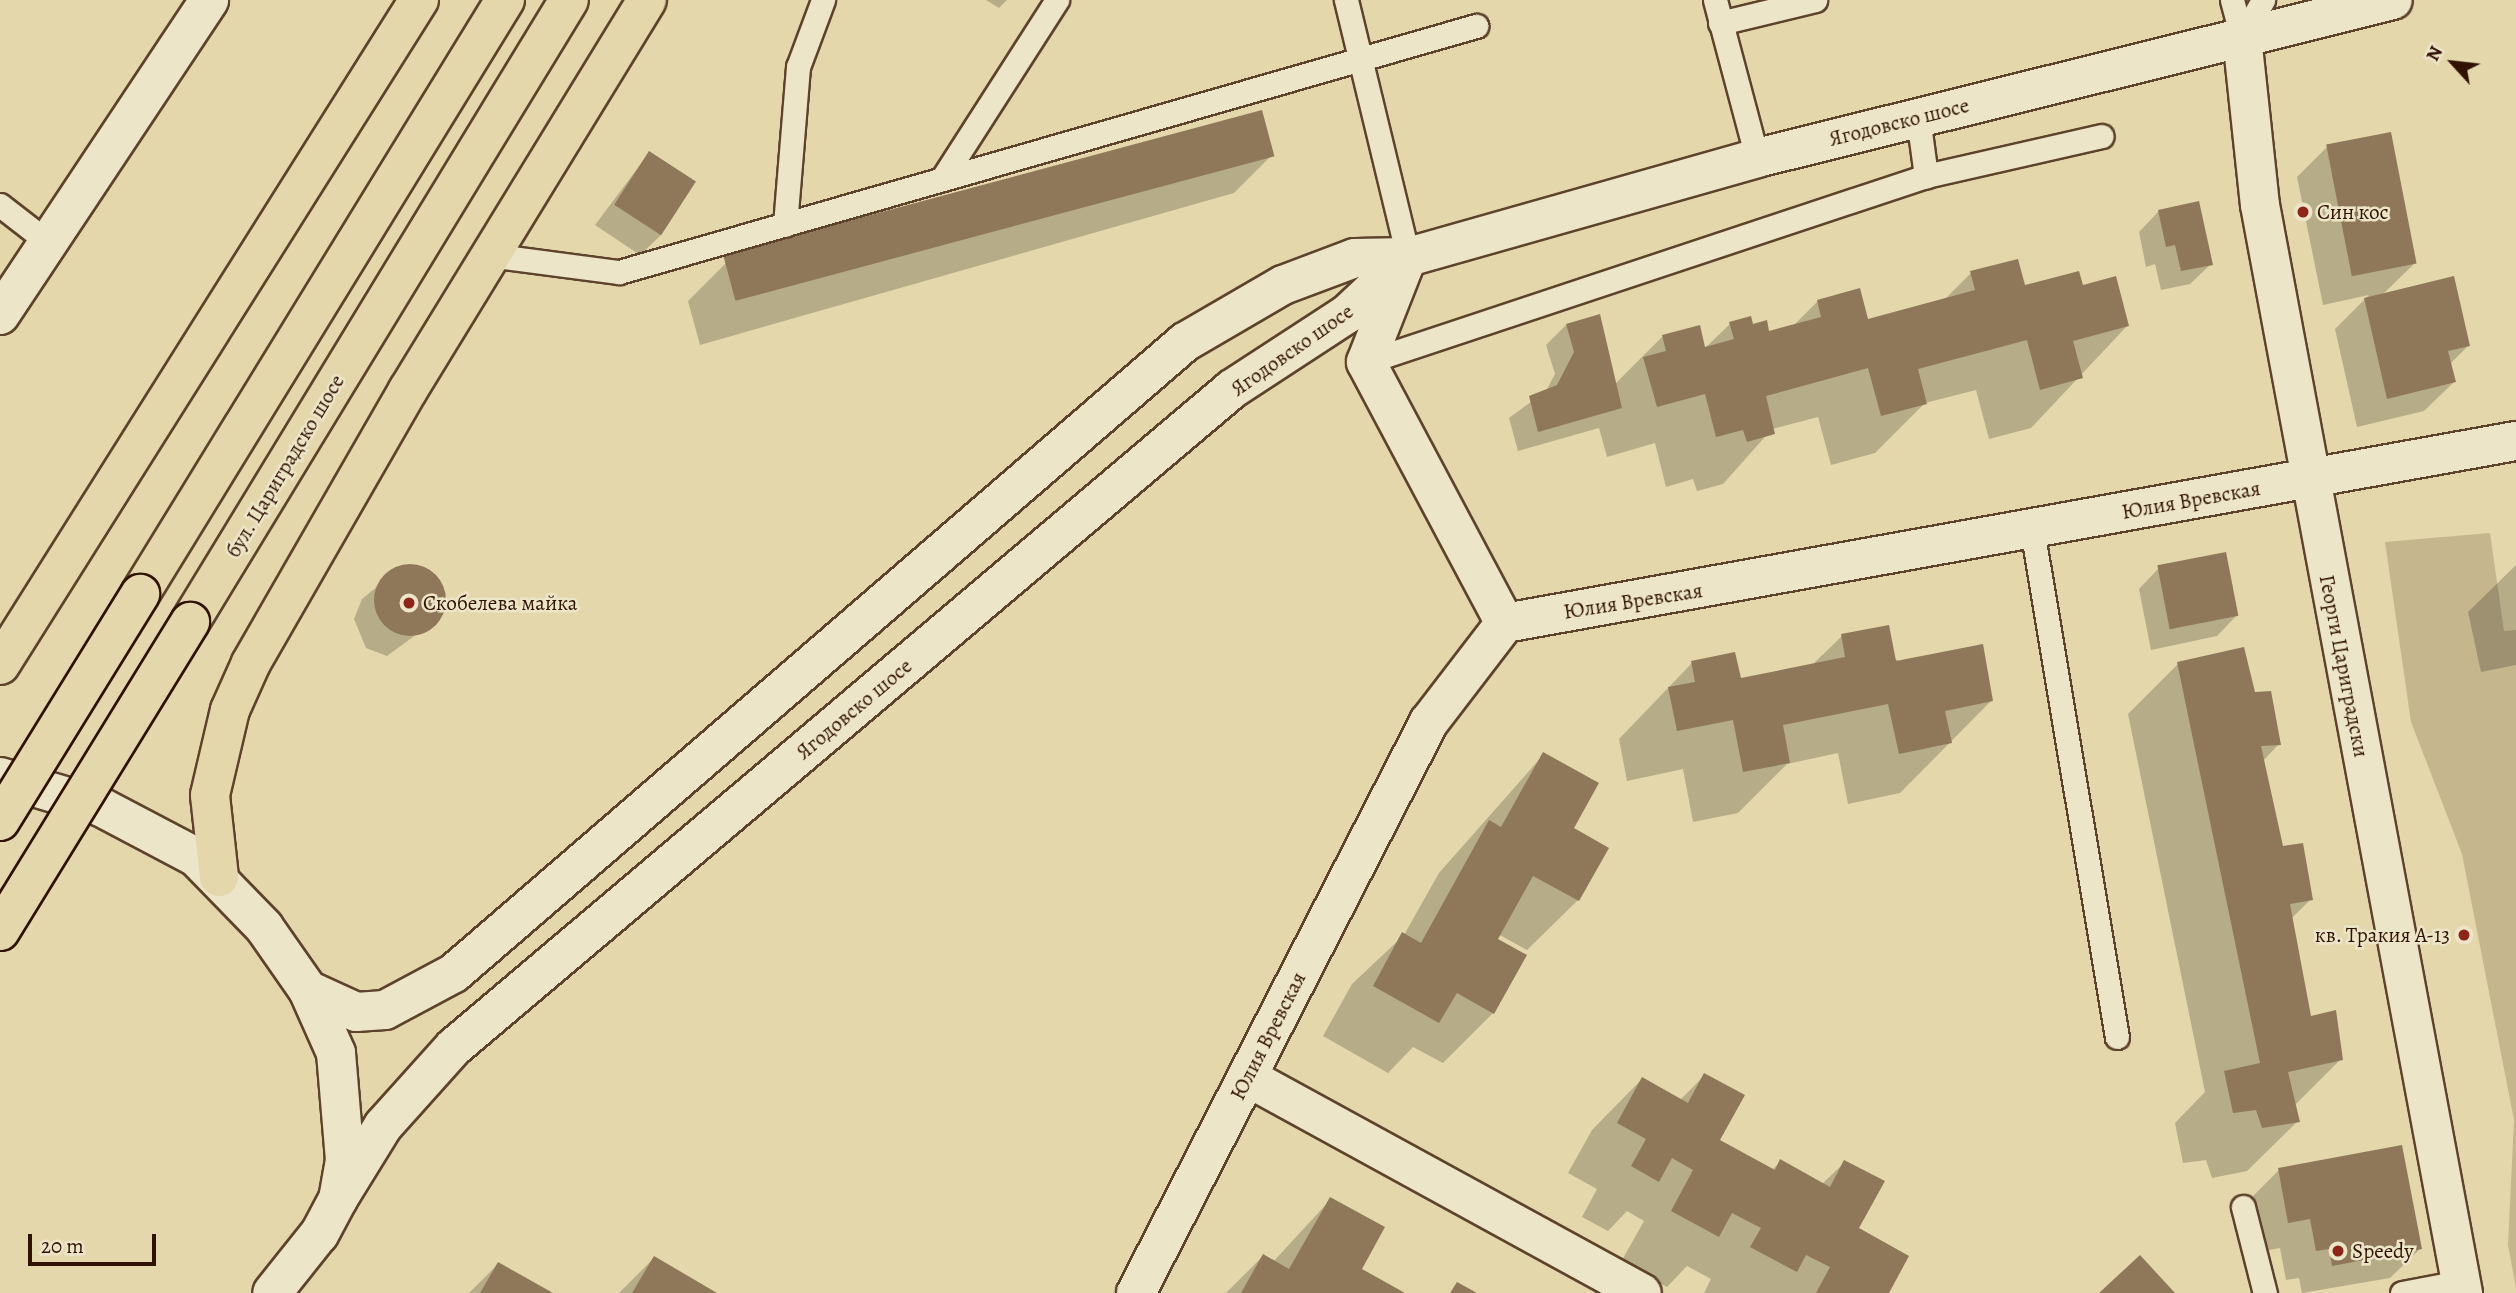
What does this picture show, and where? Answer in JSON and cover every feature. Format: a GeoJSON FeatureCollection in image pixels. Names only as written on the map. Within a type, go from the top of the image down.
{"type":"FeatureCollection","features":[{"type":"Feature","properties":{"kind":"main road"},"geometry":{"type":"LineString","coordinates":[[0,665],[419,0]]}},
{"type":"Feature","properties":{"kind":"main road"},"geometry":{"type":"LineString","coordinates":[[0,821],[505,0]]}},
{"type":"Feature","properties":{"kind":"main road","name":"бул. Цариградско шосе"},"geometry":{"type":"LineString","coordinates":[[0,931],[569,0]]}},
{"type":"Feature","properties":{"kind":"main road"},"geometry":{"type":"LineString","coordinates":[[219,877],[210,795],[230,710],[489,255],[647,0]]}},
{"type":"Feature","properties":{"kind":"street"},"geometry":{"type":"LineString","coordinates":[[0,316],[209,0]]}},
{"type":"Feature","properties":{"kind":"street","name":"Ягодовско шосе"},"geometry":{"type":"LineString","coordinates":[[308,990],[356,1012],[385,1010],[418,997],[1185,342],[1249,301],[1318,270],[1355,258],[1408,257],[1757,158],[2393,0]]}},
{"type":"Feature","properties":{"kind":"street","name":"Георги Цариградски"},"geometry":{"type":"LineString","coordinates":[[2242,37],[2260,205],[2308,478],[2461,1287]]}},
{"type":"Feature","properties":{"kind":"street"},"geometry":{"type":"LineString","coordinates":[[1408,257],[1366,362],[1505,622]]}},
{"type":"Feature","properties":{"kind":"street","name":"Ягодовско шосе"},"geometry":{"type":"LineString","coordinates":[[272,1293],[338,1199],[383,1126],[454,1047],[1232,389],[1347,314],[1408,257]]}},
{"type":"Feature","properties":{"kind":"street","name":"Юлия Вревская"},"geometry":{"type":"LineString","coordinates":[[1136,1293],[1429,722],[1505,622],[2516,441]]}},
{"type":"Feature","properties":{"kind":"street"},"geometry":{"type":"LineString","coordinates":[[0,778],[132,820],[219,877],[308,990],[336,1053],[343,1088],[345,1160],[338,1199]]}},
{"type":"Feature","properties":{"kind":"street"},"geometry":{"type":"LineString","coordinates":[[1247,1077],[1599,1283],[1642,1293]]}},
{"type":"Feature","properties":{"kind":"lane"},"geometry":{"type":"LineString","coordinates":[[785,225],[798,67],[823,0]]}},
{"type":"Feature","properties":{"kind":"lane"},"geometry":{"type":"LineString","coordinates":[[943,179],[1057,0]]}},
{"type":"Feature","properties":{"kind":"lane"},"geometry":{"type":"LineString","coordinates":[[1346,0],[1364,58],[1408,257]]}},
{"type":"Feature","properties":{"kind":"lane"},"geometry":{"type":"LineString","coordinates":[[1714,0],[1757,158]]}},
{"type":"Feature","properties":{"kind":"lane"},"geometry":{"type":"LineString","coordinates":[[1720,23],[1815,0]]}},
{"type":"Feature","properties":{"kind":"lane"},"geometry":{"type":"LineString","coordinates":[[2232,0],[2242,37]]}},
{"type":"Feature","properties":{"kind":"lane"},"geometry":{"type":"LineString","coordinates":[[2242,37],[2263,0]]}},
{"type":"Feature","properties":{"kind":"lane"},"geometry":{"type":"LineString","coordinates":[[489,255],[618,272],[1476,26]]}},
{"type":"Feature","properties":{"kind":"lane"},"geometry":{"type":"LineString","coordinates":[[1918,117],[1926,176]]}},
{"type":"Feature","properties":{"kind":"lane"},"geometry":{"type":"LineString","coordinates":[[1366,362],[1926,176],[2102,136]]}},
{"type":"Feature","properties":{"kind":"lane"},"geometry":{"type":"LineString","coordinates":[[0,205],[49,243]]}},
{"type":"Feature","properties":{"kind":"lane"},"geometry":{"type":"LineString","coordinates":[[2032,529],[2117,1038]]}},
{"type":"Feature","properties":{"kind":"lane"},"geometry":{"type":"LineString","coordinates":[[2243,1207],[2265,1293]]}},
{"type":"Feature","properties":{"kind":"lane"},"geometry":{"type":"LineString","coordinates":[[2402,1293],[2461,1287]]}},
{"type":"Feature","properties":{"kind":"shaded area"},"geometry":{"type":"Polygon","coordinates":[[[2490,533],[2504,631],[2516,630],[2516,1288],[2508,1245],[2514,1120],[2462,854],[2411,722],[2385,542],[2490,533]]]}},
{"type":"Feature","properties":{"kind":"building"},"geometry":{"type":"Polygon","coordinates":[[[1262,110],[1274,156],[735,301],[723,254],[1262,110]]]}},
{"type":"Feature","properties":{"kind":"building"},"geometry":{"type":"Polygon","coordinates":[[[2391,132],[2417,264],[2352,276],[2326,145],[2391,132]]]}},
{"type":"Feature","properties":{"kind":"building"},"geometry":{"type":"Polygon","coordinates":[[[649,151],[696,181],[661,235],[614,205],[649,151]]]}},
{"type":"Feature","properties":{"kind":"building"},"geometry":{"type":"Polygon","coordinates":[[[2199,201],[2213,265],[2181,271],[2175,245],[2166,247],[2158,210],[2199,201]]]}},
{"type":"Feature","properties":{"kind":"building"},"geometry":{"type":"Polygon","coordinates":[[[2018,259],[2025,285],[2079,271],[2083,285],[2116,276],[2129,326],[2073,341],[2083,378],[2040,390],[2027,340],[1918,369],[1927,404],[1881,416],[1868,368],[1766,396],[1775,434],[1747,442],[1743,430],[1716,437],[1705,394],[1657,407],[1643,357],[1666,351],[1662,335],[1700,325],[1705,347],[1734,339],[1729,322],[1751,316],[1753,324],[1767,320],[1769,331],[1821,317],[1817,300],[1860,288],[1868,319],[1975,290],[1970,271],[2018,259]]]}},
{"type":"Feature","properties":{"kind":"building"},"geometry":{"type":"Polygon","coordinates":[[[2454,276],[2470,346],[2448,351],[2456,382],[2387,399],[2364,298],[2454,276]]]}},
{"type":"Feature","properties":{"kind":"building"},"geometry":{"type":"Polygon","coordinates":[[[1600,314],[1622,408],[1538,432],[1529,396],[1557,385],[1574,352],[1566,324],[1600,314]]]}},
{"type":"Feature","properties":{"kind":"building"},"geometry":{"type":"Polygon","coordinates":[[[2226,552],[2238,616],[2170,629],[2157,565],[2226,552]]]}},
{"type":"Feature","properties":{"kind":"building","name":"Скобелева майка"},"geometry":{"type":"Polygon","coordinates":[[[410,564],[430,570],[440,580],[446,600],[440,620],[430,630],[410,636],[390,630],[380,620],[374,600],[380,580],[390,570],[410,564]]]}},
{"type":"Feature","properties":{"kind":"building"},"geometry":{"type":"Polygon","coordinates":[[[1889,625],[1896,661],[1983,644],[1993,701],[1945,711],[1952,743],[1899,754],[1888,704],[1783,725],[1790,763],[1743,772],[1733,720],[1677,731],[1668,687],[1695,682],[1691,661],[1735,652],[1741,678],[1845,657],[1841,634],[1889,625]]]}},
{"type":"Feature","properties":{"kind":"building"},"geometry":{"type":"Polygon","coordinates":[[[2244,647],[2255,692],[2271,691],[2281,745],[2261,746],[2283,846],[2303,843],[2313,900],[2290,904],[2311,1016],[2336,1010],[2343,1060],[2288,1072],[2300,1122],[2262,1128],[2256,1110],[2233,1113],[2224,1071],[2260,1063],[2177,662],[2244,647]]]}},
{"type":"Feature","properties":{"kind":"building"},"geometry":{"type":"Polygon","coordinates":[[[1543,752],[1599,783],[1574,828],[1609,848],[1579,901],[1533,876],[1498,939],[1527,955],[1494,1014],[1457,993],[1439,1023],[1373,986],[1402,932],[1421,943],[1489,820],[1501,827],[1543,752]]]}},
{"type":"Feature","properties":{"kind":"building"},"geometry":{"type":"Polygon","coordinates":[[[1704,1073],[1745,1095],[1720,1140],[1775,1170],[1780,1159],[1830,1187],[1844,1160],[1885,1181],[1859,1228],[1909,1256],[1889,1293],[1816,1293],[1830,1267],[1806,1255],[1797,1272],[1750,1247],[1761,1228],[1732,1213],[1719,1237],[1671,1211],[1693,1170],[1672,1158],[1659,1182],[1631,1166],[1646,1139],[1617,1123],[1642,1077],[1688,1103],[1704,1073]]]}},
{"type":"Feature","properties":{"kind":"building"},"geometry":{"type":"Polygon","coordinates":[[[2402,1145],[2422,1249],[2332,1266],[2329,1249],[2316,1251],[2310,1219],[2288,1223],[2278,1168],[2402,1145]]]}},
{"type":"Feature","properties":{"kind":"building"},"geometry":{"type":"Polygon","coordinates":[[[1330,1197],[1385,1227],[1362,1269],[1405,1293],[1241,1293],[1263,1254],[1289,1269],[1330,1197]]]}},
{"type":"Feature","properties":{"kind":"building"},"geometry":{"type":"Polygon","coordinates":[[[2140,1255],[2175,1293],[2099,1293],[2140,1255]]]}},
{"type":"Feature","properties":{"kind":"building"},"geometry":{"type":"Polygon","coordinates":[[[654,1256],[717,1293],[632,1293],[654,1256]]]}},
{"type":"Feature","properties":{"kind":"building"},"geometry":{"type":"Polygon","coordinates":[[[498,1262],[553,1293],[480,1293],[498,1262]]]}},
{"type":"Feature","properties":{"kind":"building"},"geometry":{"type":"Polygon","coordinates":[[[1457,1282],[1477,1293],[1450,1293],[1457,1282]]]}},
{"type":"Feature","properties":{"kind":"place","name":"Син кос"},"geometry":{"type":"Point","coordinates":[2303,212]}},
{"type":"Feature","properties":{"kind":"place","name":"Скобелева майка"},"geometry":{"type":"Point","coordinates":[409,603]}},
{"type":"Feature","properties":{"kind":"place","name":"кв. Тракия А-13"},"geometry":{"type":"Point","coordinates":[2464,935]}},
{"type":"Feature","properties":{"kind":"place","name":"Speedy"},"geometry":{"type":"Point","coordinates":[2338,1251]}}]}
